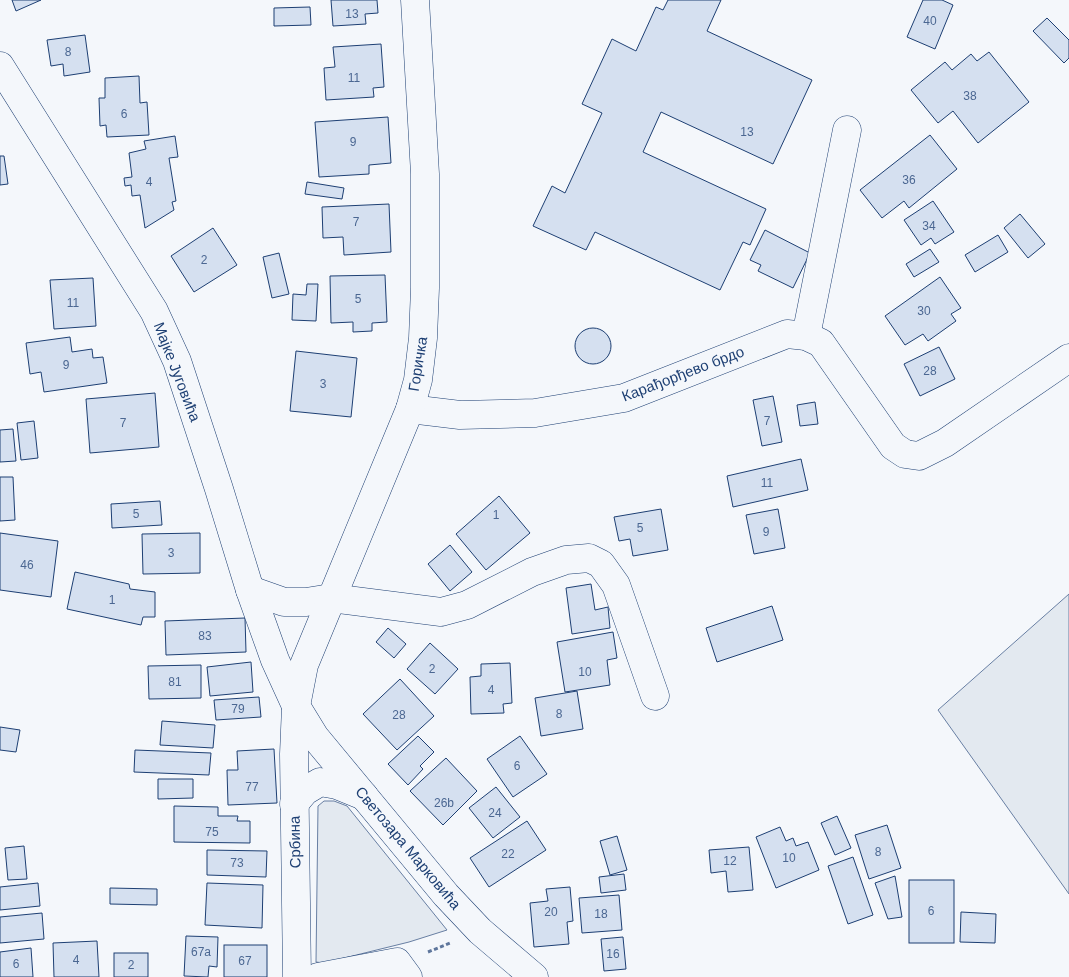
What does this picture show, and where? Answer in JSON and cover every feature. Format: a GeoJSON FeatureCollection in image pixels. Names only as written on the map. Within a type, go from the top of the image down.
{"type":"FeatureCollection","features":[{"type":"Feature","properties":{"kind":"street","name":"Горичка"},"geometry":{"type":"LineString","coordinates":[[296,706],[304,665],[410,409],[418,380],[423,338],[425,288],[425,174],[420,1]]}},
{"type":"Feature","properties":{"kind":"street","name":"Мајке Југовића"},"geometry":{"type":"LineString","coordinates":[[0,66],[154,311],[177,362],[220,489],[250,590],[275,660],[296,706]]}},
{"type":"Feature","properties":{"kind":"street"},"geometry":{"type":"LineString","coordinates":[[846,130],[806,336],[820,343],[893,446],[905,454],[919,456],[945,443],[1069,358]]}},
{"type":"Feature","properties":{"kind":"street","name":"Карађорђево брдо"},"geometry":{"type":"LineString","coordinates":[[410,409],[460,415],[535,413],[624,398],[787,334],[806,336]]}},
{"type":"Feature","properties":{"kind":"street"},"geometry":{"type":"LineString","coordinates":[[250,590],[284,602],[306,602],[331,598],[441,612],[467,605],[532,572],[566,560],[589,558],[601,564],[616,584],[655,696]]}},
{"type":"Feature","properties":{"kind":"street","name":"Светозара Марковића"},"geometry":{"type":"LineString","coordinates":[[296,706],[315,736],[446,896],[480,931],[534,977]]}},
{"type":"Feature","properties":{"kind":"street","name":"Србина"},"geometry":{"type":"LineString","coordinates":[[296,706],[294,804],[297,977]]}},
{"type":"Feature","properties":{"kind":"street"},"geometry":{"type":"LineString","coordinates":[[294,804],[305,791],[320,782],[337,785],[366,797]]}},
{"type":"Feature","properties":{"kind":"street"},"geometry":{"type":"LineString","coordinates":[[318,977],[402,970]]}},
{"type":"Feature","properties":{"kind":"path"},"geometry":{"type":"LineString","coordinates":[[402,970],[434,950],[480,931]]}},
{"type":"Feature","properties":{"kind":"shaded area"},"geometry":{"type":"Polygon","coordinates":[[[1069,594],[1069,894],[938,710],[1069,594]]]}},
{"type":"Feature","properties":{"kind":"shaded area"},"geometry":{"type":"Polygon","coordinates":[[[324,801],[334,801],[347,806],[447,930],[409,942],[324,963],[316,962],[318,806],[324,801]]]}},
{"type":"Feature","properties":{"kind":"building"},"geometry":{"type":"Polygon","coordinates":[[[12,0],[41,0],[16,11],[12,0]]]}},
{"type":"Feature","properties":{"kind":"building"},"geometry":{"type":"Polygon","coordinates":[[[331,0],[377,0],[378,13],[365,14],[366,24],[333,26],[331,0]]]}},
{"type":"Feature","properties":{"kind":"building"},"geometry":{"type":"Polygon","coordinates":[[[668,0],[721,0],[707,31],[812,80],[773,164],[661,112],[643,152],[766,209],[750,245],[743,242],[720,290],[595,232],[586,250],[533,226],[552,186],[565,193],[602,113],[582,104],[612,39],[636,51],[656,7],[663,10],[668,0]]]}},
{"type":"Feature","properties":{"kind":"building"},"geometry":{"type":"Polygon","coordinates":[[[923,0],[942,0],[953,5],[935,49],[907,37],[923,0]]]}},
{"type":"Feature","properties":{"kind":"building"},"geometry":{"type":"Polygon","coordinates":[[[310,7],[311,25],[274,26],[274,8],[310,7]]]}},
{"type":"Feature","properties":{"kind":"building"},"geometry":{"type":"Polygon","coordinates":[[[1047,18],[1069,40],[1069,58],[1064,63],[1033,31],[1047,18]]]}},
{"type":"Feature","properties":{"kind":"building"},"geometry":{"type":"Polygon","coordinates":[[[85,35],[90,72],[64,76],[63,64],[51,66],[47,40],[85,35]]]}},
{"type":"Feature","properties":{"kind":"building"},"geometry":{"type":"Polygon","coordinates":[[[381,44],[384,87],[373,88],[374,97],[326,100],[324,68],[335,67],[333,47],[381,44]]]}},
{"type":"Feature","properties":{"kind":"building"},"geometry":{"type":"Polygon","coordinates":[[[989,52],[1029,102],[978,143],[953,111],[938,123],[911,90],[945,62],[952,70],[971,54],[977,61],[989,52]]]}},
{"type":"Feature","properties":{"kind":"building"},"geometry":{"type":"Polygon","coordinates":[[[139,76],[140,103],[147,102],[149,135],[107,137],[106,125],[100,126],[99,98],[105,98],[105,78],[139,76]]]}},
{"type":"Feature","properties":{"kind":"building"},"geometry":{"type":"Polygon","coordinates":[[[388,117],[391,163],[369,165],[369,174],[319,177],[315,122],[388,117]]]}},
{"type":"Feature","properties":{"kind":"building"},"geometry":{"type":"Polygon","coordinates":[[[930,135],[957,169],[909,208],[904,201],[882,218],[860,190],[930,135]]]}},
{"type":"Feature","properties":{"kind":"building"},"geometry":{"type":"Polygon","coordinates":[[[175,136],[178,157],[169,158],[176,201],[172,202],[174,210],[145,228],[140,195],[132,196],[131,185],[125,186],[124,178],[132,177],[129,153],[146,149],[144,141],[175,136]]]}},
{"type":"Feature","properties":{"kind":"building"},"geometry":{"type":"Polygon","coordinates":[[[0,156],[4,156],[8,184],[0,185],[0,156]]]}},
{"type":"Feature","properties":{"kind":"building"},"geometry":{"type":"Polygon","coordinates":[[[307,182],[344,188],[342,199],[305,194],[307,182]]]}},
{"type":"Feature","properties":{"kind":"building"},"geometry":{"type":"Polygon","coordinates":[[[933,201],[954,232],[935,244],[931,238],[921,245],[904,220],[933,201]]]}},
{"type":"Feature","properties":{"kind":"building"},"geometry":{"type":"Polygon","coordinates":[[[389,204],[391,252],[344,255],[343,237],[323,238],[322,207],[389,204]]]}},
{"type":"Feature","properties":{"kind":"building"},"geometry":{"type":"Polygon","coordinates":[[[1020,214],[1045,244],[1028,258],[1004,228],[1020,214]]]}},
{"type":"Feature","properties":{"kind":"building"},"geometry":{"type":"Polygon","coordinates":[[[213,228],[237,265],[194,292],[171,256],[213,228]]]}},
{"type":"Feature","properties":{"kind":"building"},"geometry":{"type":"Polygon","coordinates":[[[765,230],[810,253],[793,288],[758,271],[761,265],[750,260],[765,230]]]}},
{"type":"Feature","properties":{"kind":"building"},"geometry":{"type":"Polygon","coordinates":[[[998,235],[1008,252],[975,272],[965,255],[998,235]]]}},
{"type":"Feature","properties":{"kind":"building"},"geometry":{"type":"Polygon","coordinates":[[[930,249],[939,262],[914,277],[906,264],[930,249]]]}},
{"type":"Feature","properties":{"kind":"building"},"geometry":{"type":"Polygon","coordinates":[[[279,253],[289,294],[272,298],[263,257],[279,253]]]}},
{"type":"Feature","properties":{"kind":"building"},"geometry":{"type":"Polygon","coordinates":[[[385,275],[387,322],[372,323],[372,331],[353,332],[353,322],[331,323],[330,276],[385,275]]]}},
{"type":"Feature","properties":{"kind":"building"},"geometry":{"type":"Polygon","coordinates":[[[940,277],[961,308],[951,314],[956,321],[928,341],[923,334],[905,345],[885,316],[940,277]]]}},
{"type":"Feature","properties":{"kind":"building"},"geometry":{"type":"Polygon","coordinates":[[[93,278],[96,326],[54,329],[50,280],[93,278]]]}},
{"type":"Feature","properties":{"kind":"building"},"geometry":{"type":"Polygon","coordinates":[[[307,284],[318,284],[316,321],[292,320],[293,294],[306,295],[307,284]]]}},
{"type":"Feature","properties":{"kind":"building"},"geometry":{"type":"Polygon","coordinates":[[[593,328],[606,333],[611,346],[606,359],[593,364],[580,359],[575,346],[580,333],[593,328]]]}},
{"type":"Feature","properties":{"kind":"building"},"geometry":{"type":"Polygon","coordinates":[[[70,337],[72,352],[92,349],[93,358],[103,357],[107,383],[44,392],[41,372],[30,374],[26,343],[70,337]]]}},
{"type":"Feature","properties":{"kind":"building"},"geometry":{"type":"Polygon","coordinates":[[[939,347],[955,379],[920,396],[904,364],[939,347]]]}},
{"type":"Feature","properties":{"kind":"building"},"geometry":{"type":"Polygon","coordinates":[[[296,351],[357,358],[351,417],[290,411],[296,351]]]}},
{"type":"Feature","properties":{"kind":"building"},"geometry":{"type":"Polygon","coordinates":[[[155,393],[159,447],[90,453],[86,399],[155,393]]]}},
{"type":"Feature","properties":{"kind":"building"},"geometry":{"type":"Polygon","coordinates":[[[773,396],[782,442],[762,446],[753,400],[773,396]]]}},
{"type":"Feature","properties":{"kind":"building"},"geometry":{"type":"Polygon","coordinates":[[[815,402],[818,424],[800,426],[797,405],[815,402]]]}},
{"type":"Feature","properties":{"kind":"building"},"geometry":{"type":"Polygon","coordinates":[[[34,421],[38,458],[21,460],[17,423],[34,421]]]}},
{"type":"Feature","properties":{"kind":"building"},"geometry":{"type":"Polygon","coordinates":[[[13,429],[16,461],[0,462],[0,430],[13,429]]]}},
{"type":"Feature","properties":{"kind":"building"},"geometry":{"type":"Polygon","coordinates":[[[801,459],[808,490],[733,507],[727,476],[801,459]]]}},
{"type":"Feature","properties":{"kind":"building"},"geometry":{"type":"Polygon","coordinates":[[[0,477],[13,477],[15,520],[0,521],[0,477]]]}},
{"type":"Feature","properties":{"kind":"building"},"geometry":{"type":"Polygon","coordinates":[[[499,496],[530,533],[486,570],[456,534],[499,496]]]}},
{"type":"Feature","properties":{"kind":"building"},"geometry":{"type":"Polygon","coordinates":[[[160,501],[162,525],[112,528],[111,504],[160,501]]]}},
{"type":"Feature","properties":{"kind":"building"},"geometry":{"type":"Polygon","coordinates":[[[661,509],[668,550],[633,556],[630,539],[619,541],[614,517],[661,509]]]}},
{"type":"Feature","properties":{"kind":"building"},"geometry":{"type":"Polygon","coordinates":[[[778,509],[785,548],[754,554],[746,515],[778,509]]]}},
{"type":"Feature","properties":{"kind":"building"},"geometry":{"type":"Polygon","coordinates":[[[0,533],[58,541],[51,597],[0,590],[0,533]]]}},
{"type":"Feature","properties":{"kind":"building"},"geometry":{"type":"Polygon","coordinates":[[[200,533],[200,573],[143,574],[142,534],[200,533]]]}},
{"type":"Feature","properties":{"kind":"building"},"geometry":{"type":"Polygon","coordinates":[[[450,545],[472,572],[450,591],[428,564],[450,545]]]}},
{"type":"Feature","properties":{"kind":"building"},"geometry":{"type":"Polygon","coordinates":[[[75,572],[129,584],[130,589],[155,592],[155,617],[143,617],[141,625],[67,609],[75,572]]]}},
{"type":"Feature","properties":{"kind":"building"},"geometry":{"type":"Polygon","coordinates":[[[591,584],[595,610],[608,607],[610,628],[572,634],[566,588],[591,584]]]}},
{"type":"Feature","properties":{"kind":"building"},"geometry":{"type":"Polygon","coordinates":[[[772,606],[783,640],[717,662],[706,628],[772,606]]]}},
{"type":"Feature","properties":{"kind":"building"},"geometry":{"type":"Polygon","coordinates":[[[245,618],[246,652],[166,655],[165,621],[245,618]]]}},
{"type":"Feature","properties":{"kind":"building"},"geometry":{"type":"Polygon","coordinates":[[[388,628],[406,644],[394,658],[376,642],[388,628]]]}},
{"type":"Feature","properties":{"kind":"building"},"geometry":{"type":"Polygon","coordinates":[[[613,632],[617,658],[607,660],[610,685],[565,692],[557,642],[613,632]]]}},
{"type":"Feature","properties":{"kind":"building"},"geometry":{"type":"Polygon","coordinates":[[[430,643],[458,669],[435,694],[407,669],[430,643]]]}},
{"type":"Feature","properties":{"kind":"building"},"geometry":{"type":"Polygon","coordinates":[[[251,662],[253,692],[210,696],[207,667],[251,662]]]}},
{"type":"Feature","properties":{"kind":"building"},"geometry":{"type":"Polygon","coordinates":[[[510,663],[512,703],[503,704],[504,713],[471,714],[470,677],[481,676],[481,664],[510,663]]]}},
{"type":"Feature","properties":{"kind":"building"},"geometry":{"type":"Polygon","coordinates":[[[201,665],[201,698],[149,699],[148,666],[201,665]]]}},
{"type":"Feature","properties":{"kind":"building"},"geometry":{"type":"Polygon","coordinates":[[[400,679],[434,716],[397,750],[363,714],[400,679]]]}},
{"type":"Feature","properties":{"kind":"building"},"geometry":{"type":"Polygon","coordinates":[[[577,691],[583,729],[541,736],[535,698],[577,691]]]}},
{"type":"Feature","properties":{"kind":"building"},"geometry":{"type":"Polygon","coordinates":[[[259,697],[261,717],[216,720],[214,700],[259,697]]]}},
{"type":"Feature","properties":{"kind":"building"},"geometry":{"type":"Polygon","coordinates":[[[162,721],[215,725],[213,748],[160,745],[162,721]]]}},
{"type":"Feature","properties":{"kind":"building"},"geometry":{"type":"Polygon","coordinates":[[[0,727],[20,730],[16,752],[0,750],[0,727]]]}},
{"type":"Feature","properties":{"kind":"building"},"geometry":{"type":"Polygon","coordinates":[[[418,736],[434,752],[420,766],[423,769],[408,785],[388,764],[418,736]]]}},
{"type":"Feature","properties":{"kind":"building"},"geometry":{"type":"Polygon","coordinates":[[[520,736],[547,774],[513,797],[487,759],[520,736]]]}},
{"type":"Feature","properties":{"kind":"building"},"geometry":{"type":"Polygon","coordinates":[[[274,749],[277,803],[228,805],[227,770],[238,770],[237,751],[274,749]]]}},
{"type":"Feature","properties":{"kind":"building"},"geometry":{"type":"Polygon","coordinates":[[[135,750],[211,753],[209,775],[134,772],[135,750]]]}},
{"type":"Feature","properties":{"kind":"building"},"geometry":{"type":"Polygon","coordinates":[[[446,758],[477,791],[443,825],[410,791],[446,758]]]}},
{"type":"Feature","properties":{"kind":"building"},"geometry":{"type":"Polygon","coordinates":[[[158,779],[193,779],[193,798],[158,799],[158,779]]]}},
{"type":"Feature","properties":{"kind":"building"},"geometry":{"type":"Polygon","coordinates":[[[496,787],[520,817],[493,838],[469,808],[496,787]]]}},
{"type":"Feature","properties":{"kind":"building"},"geometry":{"type":"Polygon","coordinates":[[[174,806],[218,807],[218,816],[238,816],[237,821],[250,821],[250,843],[174,842],[174,806]]]}},
{"type":"Feature","properties":{"kind":"building"},"geometry":{"type":"Polygon","coordinates":[[[837,816],[851,848],[835,855],[821,823],[837,816]]]}},
{"type":"Feature","properties":{"kind":"building"},"geometry":{"type":"Polygon","coordinates":[[[527,821],[546,850],[489,887],[470,858],[527,821]]]}},
{"type":"Feature","properties":{"kind":"building"},"geometry":{"type":"Polygon","coordinates":[[[887,825],[901,868],[869,879],[855,835],[887,825]]]}},
{"type":"Feature","properties":{"kind":"building"},"geometry":{"type":"Polygon","coordinates":[[[780,827],[786,841],[793,838],[796,846],[808,842],[819,870],[776,888],[756,837],[780,827]]]}},
{"type":"Feature","properties":{"kind":"building"},"geometry":{"type":"Polygon","coordinates":[[[617,836],[627,870],[610,875],[600,841],[617,836]]]}},
{"type":"Feature","properties":{"kind":"building"},"geometry":{"type":"Polygon","coordinates":[[[24,846],[27,879],[8,880],[5,848],[24,846]]]}},
{"type":"Feature","properties":{"kind":"building"},"geometry":{"type":"Polygon","coordinates":[[[749,847],[753,890],[728,892],[726,871],[711,873],[709,850],[749,847]]]}},
{"type":"Feature","properties":{"kind":"building"},"geometry":{"type":"Polygon","coordinates":[[[207,850],[267,851],[266,877],[207,875],[207,850]]]}},
{"type":"Feature","properties":{"kind":"building"},"geometry":{"type":"Polygon","coordinates":[[[853,857],[873,915],[848,924],[828,866],[853,857]]]}},
{"type":"Feature","properties":{"kind":"building"},"geometry":{"type":"Polygon","coordinates":[[[624,874],[626,890],[601,893],[599,877],[624,874]]]}},
{"type":"Feature","properties":{"kind":"building"},"geometry":{"type":"Polygon","coordinates":[[[895,876],[902,917],[888,919],[875,883],[895,876]]]}},
{"type":"Feature","properties":{"kind":"building"},"geometry":{"type":"Polygon","coordinates":[[[909,880],[954,880],[954,943],[909,943],[909,880]]]}},
{"type":"Feature","properties":{"kind":"building"},"geometry":{"type":"Polygon","coordinates":[[[38,883],[40,906],[0,910],[0,887],[38,883]]]}},
{"type":"Feature","properties":{"kind":"building"},"geometry":{"type":"Polygon","coordinates":[[[207,883],[263,885],[262,928],[205,925],[207,883]]]}},
{"type":"Feature","properties":{"kind":"building"},"geometry":{"type":"Polygon","coordinates":[[[570,887],[573,921],[567,922],[569,944],[534,947],[530,903],[548,901],[546,889],[570,887]]]}},
{"type":"Feature","properties":{"kind":"building"},"geometry":{"type":"Polygon","coordinates":[[[110,888],[157,889],[157,905],[110,904],[110,888]]]}},
{"type":"Feature","properties":{"kind":"building"},"geometry":{"type":"Polygon","coordinates":[[[619,895],[622,930],[582,933],[579,898],[619,895]]]}},
{"type":"Feature","properties":{"kind":"building"},"geometry":{"type":"Polygon","coordinates":[[[961,912],[996,914],[995,943],[960,942],[961,912]]]}},
{"type":"Feature","properties":{"kind":"building"},"geometry":{"type":"Polygon","coordinates":[[[42,913],[44,939],[0,943],[0,917],[42,913]]]}},
{"type":"Feature","properties":{"kind":"building"},"geometry":{"type":"Polygon","coordinates":[[[186,936],[218,937],[217,967],[209,966],[208,977],[184,976],[186,936]]]}},
{"type":"Feature","properties":{"kind":"building"},"geometry":{"type":"Polygon","coordinates":[[[623,937],[626,969],[604,971],[601,939],[623,937]]]}},
{"type":"Feature","properties":{"kind":"building"},"geometry":{"type":"Polygon","coordinates":[[[97,941],[99,977],[54,977],[53,943],[97,941]]]}},
{"type":"Feature","properties":{"kind":"building"},"geometry":{"type":"Polygon","coordinates":[[[224,945],[267,945],[267,977],[224,977],[224,945]]]}},
{"type":"Feature","properties":{"kind":"building"},"geometry":{"type":"Polygon","coordinates":[[[31,948],[33,977],[0,977],[0,952],[31,948]]]}},
{"type":"Feature","properties":{"kind":"building"},"geometry":{"type":"Polygon","coordinates":[[[114,953],[148,953],[148,977],[114,977],[114,953]]]}}]}
